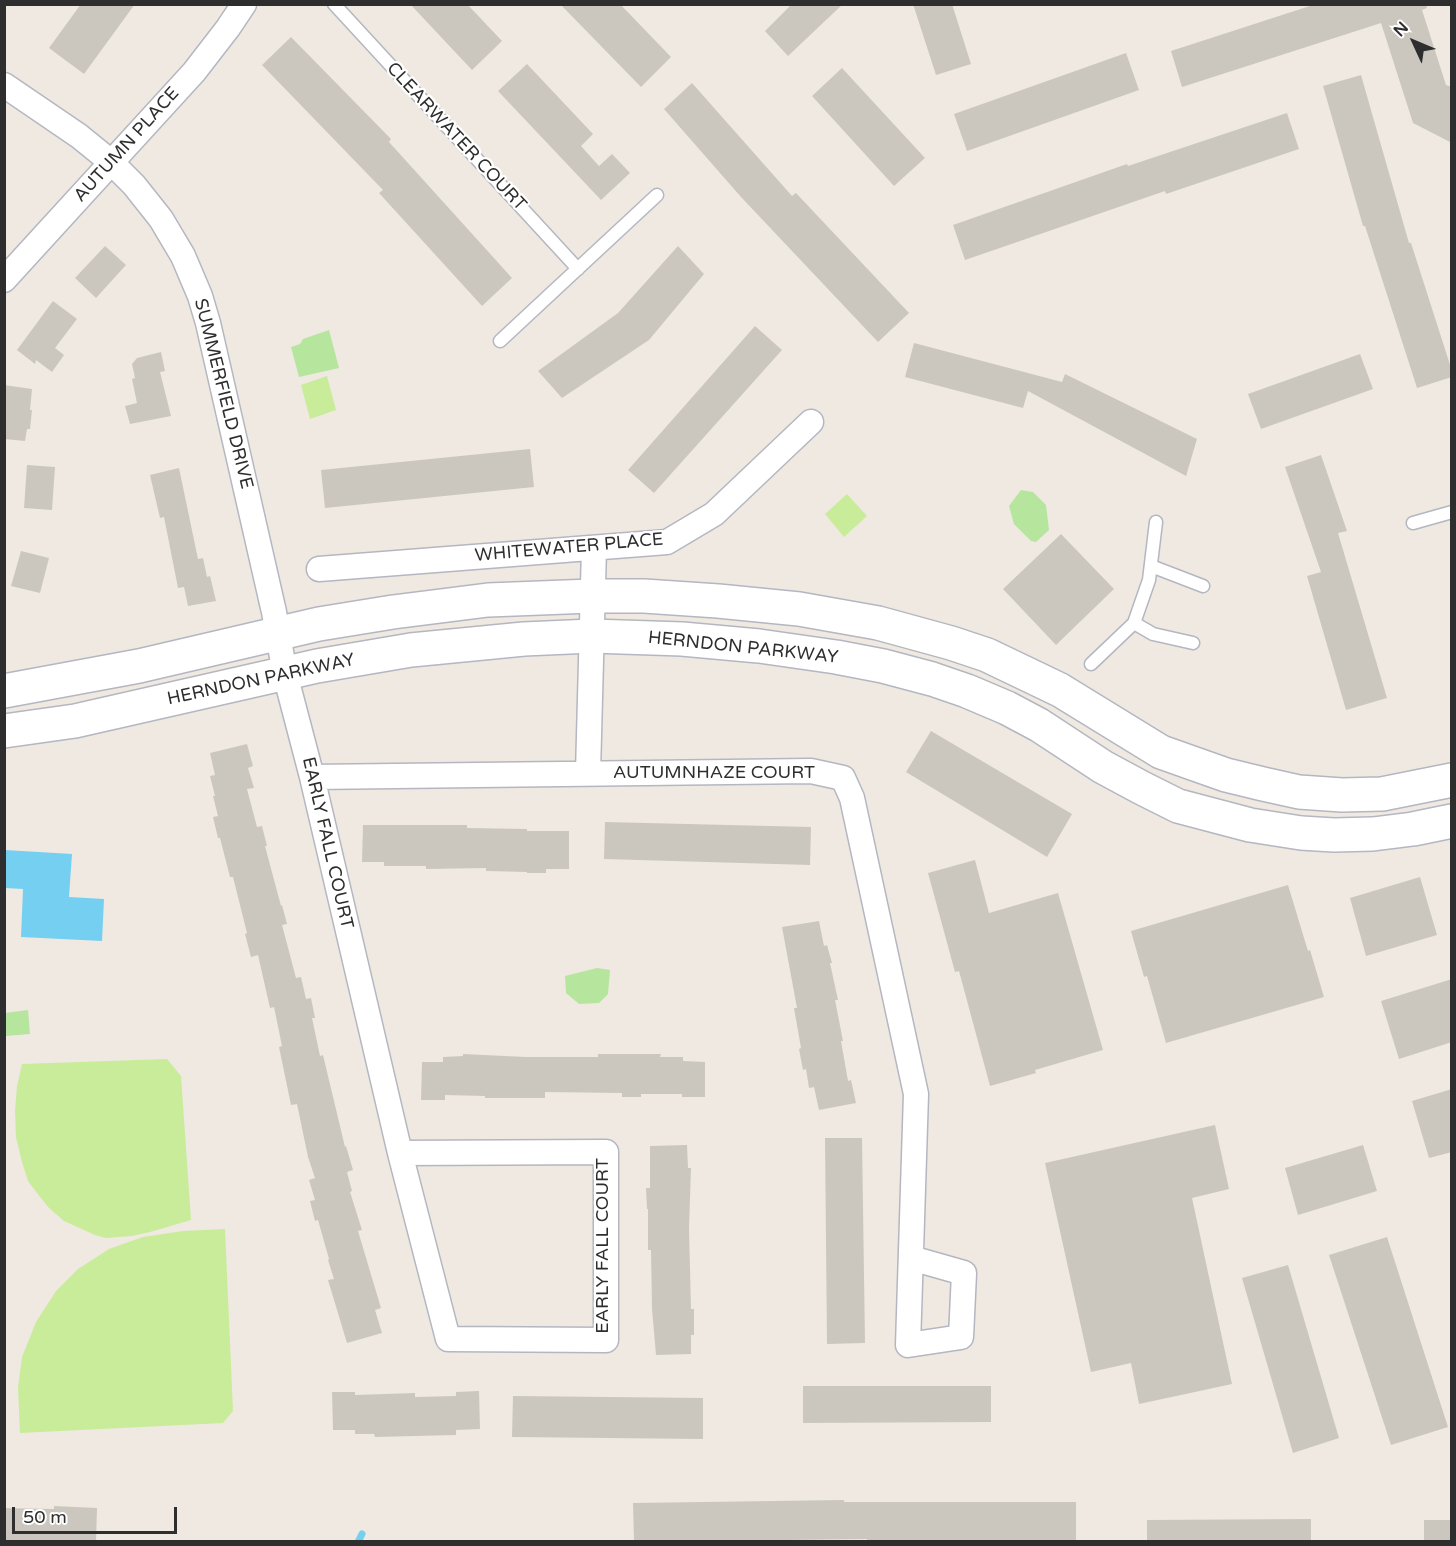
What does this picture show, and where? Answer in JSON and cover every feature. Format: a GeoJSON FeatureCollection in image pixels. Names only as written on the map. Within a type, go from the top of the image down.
{"type":"FeatureCollection","features":[{"type":"Feature","properties":{"kind":"main road"},"geometry":{"type":"LineString","coordinates":[[4,691],[139,666],[319,624],[470,602],[592,596],[718,601],[848,617],[911,631],[987,655],[1080,702],[1161,752],[1263,784],[1299,792],[1342,795],[1382,794],[1452,780]]}},
{"type":"Feature","properties":{"kind":"main road","name":"HERNDON PARKWAY"},"geometry":{"type":"LineString","coordinates":[[4,731],[95,717],[317,666],[411,650],[524,639],[592,636],[681,639],[803,652],[883,666],[932,679],[968,691],[1039,725],[1103,767],[1178,806],[1250,825],[1301,833],[1334,835],[1373,834],[1452,821]]}},
{"type":"Feature","properties":{"kind":"street","name":"AUTUMN PLACE"},"geometry":{"type":"LineString","coordinates":[[4,280],[194,72],[244,4]]}},
{"type":"Feature","properties":{"kind":"street","name":"SUMMERFIELD DRIVE"},"geometry":{"type":"LineString","coordinates":[[4,85],[79,136],[111,162],[134,185],[161,219],[183,256],[200,296],[208,323],[274,612],[285,674]]}},
{"type":"Feature","properties":{"kind":"street","name":"WHITEWATER PLACE"},"geometry":{"type":"LineString","coordinates":[[319,569],[666,542],[714,514],[811,422]]}},
{"type":"Feature","properties":{"kind":"street"},"geometry":{"type":"LineString","coordinates":[[588,773],[594,548]]}},
{"type":"Feature","properties":{"kind":"street","name":"EARLY FALL COURT"},"geometry":{"type":"LineString","coordinates":[[285,674],[312,777],[400,1153],[448,1339],[606,1340],[606,1152],[400,1153]]}},
{"type":"Feature","properties":{"kind":"street","name":"AUTUMNHAZE COURT"},"geometry":{"type":"LineString","coordinates":[[312,777],[811,771],[843,778],[852,798],[916,1094],[911,1258]]}},
{"type":"Feature","properties":{"kind":"lane","name":"CLEARWATER COURT"},"geometry":{"type":"LineString","coordinates":[[334,4],[578,269]]}},
{"type":"Feature","properties":{"kind":"lane"},"geometry":{"type":"LineString","coordinates":[[500,341],[657,195]]}},
{"type":"Feature","properties":{"kind":"lane"},"geometry":{"type":"LineString","coordinates":[[1413,523],[1452,512]]}},
{"type":"Feature","properties":{"kind":"lane"},"geometry":{"type":"LineString","coordinates":[[1091,664],[1134,623],[1149,580],[1156,522]]}},
{"type":"Feature","properties":{"kind":"lane"},"geometry":{"type":"LineString","coordinates":[[1151,566],[1203,586]]}},
{"type":"Feature","properties":{"kind":"lane"},"geometry":{"type":"LineString","coordinates":[[1134,623],[1153,634],[1193,643]]}},
{"type":"Feature","properties":{"kind":"green space"},"geometry":{"type":"Polygon","coordinates":[[[329,330],[339,368],[299,377],[291,347],[300,344],[303,339],[329,330]]]}},
{"type":"Feature","properties":{"kind":"green space"},"geometry":{"type":"Polygon","coordinates":[[[327,376],[336,410],[310,419],[301,385],[327,376]]]}},
{"type":"Feature","properties":{"kind":"green space"},"geometry":{"type":"Polygon","coordinates":[[[1021,490],[1033,492],[1046,505],[1049,530],[1036,542],[1031,541],[1014,524],[1009,506],[1021,490]]]}},
{"type":"Feature","properties":{"kind":"green space"},"geometry":{"type":"Polygon","coordinates":[[[847,494],[867,516],[844,537],[825,514],[847,494]]]}},
{"type":"Feature","properties":{"kind":"green space"},"geometry":{"type":"Polygon","coordinates":[[[597,968],[610,970],[608,994],[599,1003],[579,1004],[566,993],[565,976],[597,968]]]}},
{"type":"Feature","properties":{"kind":"green space"},"geometry":{"type":"Polygon","coordinates":[[[28,1010],[30,1034],[5,1036],[5,1013],[28,1010]]]}},
{"type":"Feature","properties":{"kind":"green space"},"geometry":{"type":"Polygon","coordinates":[[[167,1059],[181,1076],[191,1220],[132,1236],[106,1238],[64,1221],[48,1207],[28,1181],[22,1162],[16,1137],[15,1111],[22,1064],[167,1059]]]}},
{"type":"Feature","properties":{"kind":"green space"},"geometry":{"type":"Polygon","coordinates":[[[225,1229],[233,1411],[223,1423],[20,1433],[18,1388],[22,1357],[36,1322],[56,1291],[78,1269],[109,1249],[143,1237],[183,1231],[225,1229]]]}},
{"type":"Feature","properties":{"kind":"water"},"geometry":{"type":"Polygon","coordinates":[[[5,850],[72,854],[69,897],[104,899],[102,941],[21,937],[23,889],[5,888],[5,850]]]}},
{"type":"Feature","properties":{"kind":"building"},"geometry":{"type":"Polygon","coordinates":[[[81,4],[135,4],[84,74],[49,48],[81,4]]]}},
{"type":"Feature","properties":{"kind":"building"},"geometry":{"type":"Polygon","coordinates":[[[410,4],[467,4],[502,41],[472,70],[410,4]]]}},
{"type":"Feature","properties":{"kind":"building"},"geometry":{"type":"Polygon","coordinates":[[[560,4],[620,4],[671,57],[641,87],[560,4]]]}},
{"type":"Feature","properties":{"kind":"building"},"geometry":{"type":"Polygon","coordinates":[[[792,4],[843,4],[788,56],[765,31],[792,4]]]}},
{"type":"Feature","properties":{"kind":"building"},"geometry":{"type":"Polygon","coordinates":[[[913,4],[952,4],[971,64],[936,75],[913,4]]]}},
{"type":"Feature","properties":{"kind":"building"},"geometry":{"type":"Polygon","coordinates":[[[1316,4],[1426,4],[1427,8],[1422,10],[1446,85],[1452,87],[1452,143],[1413,123],[1381,23],[1182,87],[1171,51],[1316,4]]]}},
{"type":"Feature","properties":{"kind":"building"},"geometry":{"type":"Polygon","coordinates":[[[291,37],[391,139],[389,142],[512,278],[482,306],[379,193],[383,190],[262,65],[291,37]]]}},
{"type":"Feature","properties":{"kind":"building"},"geometry":{"type":"Polygon","coordinates":[[[1126,53],[1139,90],[967,151],[954,114],[1126,53]]]}},
{"type":"Feature","properties":{"kind":"building"},"geometry":{"type":"Polygon","coordinates":[[[527,64],[593,134],[581,146],[599,166],[612,154],[630,173],[601,200],[498,91],[527,64]]]}},
{"type":"Feature","properties":{"kind":"building"},"geometry":{"type":"Polygon","coordinates":[[[842,68],[925,158],[894,186],[812,96],[842,68]]]}},
{"type":"Feature","properties":{"kind":"building"},"geometry":{"type":"Polygon","coordinates":[[[1361,75],[1409,243],[1411,243],[1452,371],[1452,377],[1417,388],[1365,226],[1363,226],[1323,86],[1361,75]]]}},
{"type":"Feature","properties":{"kind":"building"},"geometry":{"type":"Polygon","coordinates":[[[692,83],[792,196],[796,193],[909,313],[878,342],[741,197],[664,109],[692,83]]]}},
{"type":"Feature","properties":{"kind":"building"},"geometry":{"type":"Polygon","coordinates":[[[1287,113],[1299,149],[1166,194],[1165,191],[965,260],[953,225],[1127,164],[1128,166],[1287,113]]]}},
{"type":"Feature","properties":{"kind":"building"},"geometry":{"type":"Polygon","coordinates":[[[105,246],[126,265],[96,298],[75,278],[105,246]]]}},
{"type":"Feature","properties":{"kind":"building"},"geometry":{"type":"Polygon","coordinates":[[[678,246],[704,274],[649,340],[562,398],[538,371],[618,313],[678,246]]]}},
{"type":"Feature","properties":{"kind":"building"},"geometry":{"type":"Polygon","coordinates":[[[53,301],[77,319],[55,348],[64,355],[52,372],[36,360],[35,364],[17,350],[53,301]]]}},
{"type":"Feature","properties":{"kind":"building"},"geometry":{"type":"Polygon","coordinates":[[[755,326],[782,350],[654,493],[628,470],[755,326]]]}},
{"type":"Feature","properties":{"kind":"building"},"geometry":{"type":"Polygon","coordinates":[[[914,343],[1062,382],[1065,374],[1197,439],[1186,476],[1028,391],[1023,408],[905,377],[914,343]]]}},
{"type":"Feature","properties":{"kind":"building"},"geometry":{"type":"Polygon","coordinates":[[[161,352],[165,371],[160,372],[171,416],[130,424],[125,406],[137,403],[132,379],[135,378],[132,364],[137,358],[161,352]]]}},
{"type":"Feature","properties":{"kind":"building"},"geometry":{"type":"Polygon","coordinates":[[[1360,354],[1373,389],[1261,429],[1248,394],[1360,354]]]}},
{"type":"Feature","properties":{"kind":"building"},"geometry":{"type":"Polygon","coordinates":[[[4,385],[32,389],[30,429],[27,429],[25,441],[4,439],[4,385]]]}},
{"type":"Feature","properties":{"kind":"building"},"geometry":{"type":"Polygon","coordinates":[[[530,449],[534,487],[325,508],[321,470],[530,449]]]}},
{"type":"Feature","properties":{"kind":"building"},"geometry":{"type":"Polygon","coordinates":[[[1321,455],[1347,531],[1338,533],[1387,698],[1346,710],[1307,576],[1321,572],[1285,467],[1321,455]]]}},
{"type":"Feature","properties":{"kind":"building"},"geometry":{"type":"Polygon","coordinates":[[[27,465],[55,467],[52,510],[24,508],[27,465]]]}},
{"type":"Feature","properties":{"kind":"building"},"geometry":{"type":"Polygon","coordinates":[[[179,468],[198,559],[203,558],[216,601],[188,606],[184,587],[178,588],[164,517],[160,518],[150,475],[179,468]]]}},
{"type":"Feature","properties":{"kind":"building"},"geometry":{"type":"Polygon","coordinates":[[[1061,534],[1114,589],[1056,645],[1003,589],[1061,534]]]}},
{"type":"Feature","properties":{"kind":"building"},"geometry":{"type":"Polygon","coordinates":[[[21,551],[49,558],[40,593],[11,586],[21,551]]]}},
{"type":"Feature","properties":{"kind":"building"},"geometry":{"type":"Polygon","coordinates":[[[931,731],[1072,814],[1047,857],[906,772],[931,731]]]}},
{"type":"Feature","properties":{"kind":"building"},"geometry":{"type":"Polygon","coordinates":[[[247,744],[253,766],[248,768],[254,788],[247,789],[257,827],[262,826],[267,846],[265,846],[287,924],[282,925],[296,978],[301,977],[306,999],[311,998],[315,1018],[312,1018],[320,1056],[323,1055],[345,1147],[353,1170],[347,1172],[352,1191],[350,1192],[362,1230],[358,1231],[381,1308],[375,1310],[382,1333],[347,1343],[328,1280],[334,1279],[329,1259],[310,1201],[315,1200],[309,1180],[315,1178],[308,1157],[297,1104],[291,1105],[279,1047],[282,1046],[274,1007],[270,1008],[258,955],[251,957],[233,877],[230,877],[213,817],[218,816],[210,776],[215,775],[210,753],[247,744]]]}},
{"type":"Feature","properties":{"kind":"building"},"geometry":{"type":"Polygon","coordinates":[[[605,822],[811,827],[810,865],[604,859],[605,822]]]}},
{"type":"Feature","properties":{"kind":"building"},"geometry":{"type":"Polygon","coordinates":[[[363,825],[467,825],[467,828],[569,831],[569,869],[546,869],[546,873],[527,873],[486,871],[486,868],[426,869],[426,866],[384,866],[384,862],[362,862],[363,825]]]}},
{"type":"Feature","properties":{"kind":"building"},"geometry":{"type":"Polygon","coordinates":[[[975,860],[989,913],[1058,893],[1103,1050],[990,1086],[959,971],[955,972],[928,873],[975,860]]]}},
{"type":"Feature","properties":{"kind":"building"},"geometry":{"type":"Polygon","coordinates":[[[1420,877],[1437,935],[1366,956],[1350,898],[1420,877]]]}},
{"type":"Feature","properties":{"kind":"building"},"geometry":{"type":"Polygon","coordinates":[[[1288,885],[1324,997],[1166,1043],[1147,976],[1144,977],[1131,931],[1288,885]]]}},
{"type":"Feature","properties":{"kind":"building"},"geometry":{"type":"Polygon","coordinates":[[[819,921],[824,946],[827,945],[832,963],[830,963],[838,1000],[835,1000],[843,1041],[841,1041],[848,1081],[851,1080],[856,1103],[819,1110],[814,1087],[809,1088],[806,1069],[803,1070],[794,1008],[797,1008],[782,927],[819,921]]]}},
{"type":"Feature","properties":{"kind":"building"},"geometry":{"type":"Polygon","coordinates":[[[1452,979],[1452,1042],[1399,1059],[1381,1001],[1452,979]]]}},
{"type":"Feature","properties":{"kind":"building"},"geometry":{"type":"Polygon","coordinates":[[[463,1054],[598,1057],[598,1054],[661,1054],[660,1057],[683,1057],[683,1061],[705,1062],[705,1097],[682,1097],[682,1094],[641,1094],[641,1097],[622,1097],[622,1093],[545,1092],[545,1098],[445,1095],[445,1100],[421,1100],[422,1062],[443,1062],[443,1057],[463,1056],[463,1054]]]}},
{"type":"Feature","properties":{"kind":"building"},"geometry":{"type":"Polygon","coordinates":[[[1452,1089],[1452,1152],[1429,1158],[1412,1101],[1452,1089]]]}},
{"type":"Feature","properties":{"kind":"building"},"geometry":{"type":"Polygon","coordinates":[[[1215,1125],[1229,1189],[1192,1198],[1232,1384],[1139,1404],[1131,1363],[1091,1372],[1045,1163],[1215,1125]]]}},
{"type":"Feature","properties":{"kind":"building"},"geometry":{"type":"Polygon","coordinates":[[[825,1138],[862,1138],[865,1343],[827,1344],[825,1138]]]}},
{"type":"Feature","properties":{"kind":"building"},"geometry":{"type":"Polygon","coordinates":[[[687,1145],[688,1168],[691,1168],[689,1229],[694,1335],[691,1335],[691,1354],[656,1355],[646,1188],[650,1188],[650,1146],[687,1145]]]}},
{"type":"Feature","properties":{"kind":"building"},"geometry":{"type":"Polygon","coordinates":[[[1363,1145],[1377,1191],[1298,1215],[1285,1168],[1363,1145]]]}},
{"type":"Feature","properties":{"kind":"building"},"geometry":{"type":"Polygon","coordinates":[[[1387,1237],[1448,1427],[1391,1445],[1329,1255],[1387,1237]]]}},
{"type":"Feature","properties":{"kind":"building"},"geometry":{"type":"Polygon","coordinates":[[[1288,1265],[1339,1438],[1293,1453],[1242,1278],[1288,1265]]]}},
{"type":"Feature","properties":{"kind":"building"},"geometry":{"type":"Polygon","coordinates":[[[803,1386],[991,1386],[991,1422],[803,1423],[803,1386]]]}},
{"type":"Feature","properties":{"kind":"building"},"geometry":{"type":"Polygon","coordinates":[[[479,1391],[480,1429],[456,1430],[456,1435],[375,1437],[374,1434],[355,1434],[355,1430],[333,1430],[332,1392],[355,1392],[355,1395],[415,1393],[415,1397],[456,1396],[456,1392],[479,1391]]]}},
{"type":"Feature","properties":{"kind":"building"},"geometry":{"type":"Polygon","coordinates":[[[513,1396],[703,1398],[703,1439],[512,1437],[513,1396]]]}},
{"type":"Feature","properties":{"kind":"building"},"geometry":{"type":"Polygon","coordinates":[[[844,1500],[844,1502],[1076,1502],[1076,1541],[867,1541],[867,1539],[634,1542],[633,1503],[844,1500]]]}},
{"type":"Feature","properties":{"kind":"building"},"geometry":{"type":"Polygon","coordinates":[[[54,1506],[97,1508],[96,1542],[4,1542],[4,1508],[54,1509],[54,1506]]]}},
{"type":"Feature","properties":{"kind":"building"},"geometry":{"type":"Polygon","coordinates":[[[1311,1519],[1311,1542],[1147,1542],[1147,1520],[1311,1519]]]}},
{"type":"Feature","properties":{"kind":"building"},"geometry":{"type":"Polygon","coordinates":[[[1424,1520],[1452,1520],[1452,1542],[1424,1542],[1424,1520]]]}},
{"type":"Feature","properties":{"kind":"waterway"},"geometry":{"type":"LineString","coordinates":[[358,1542],[362,1534]]}}]}
